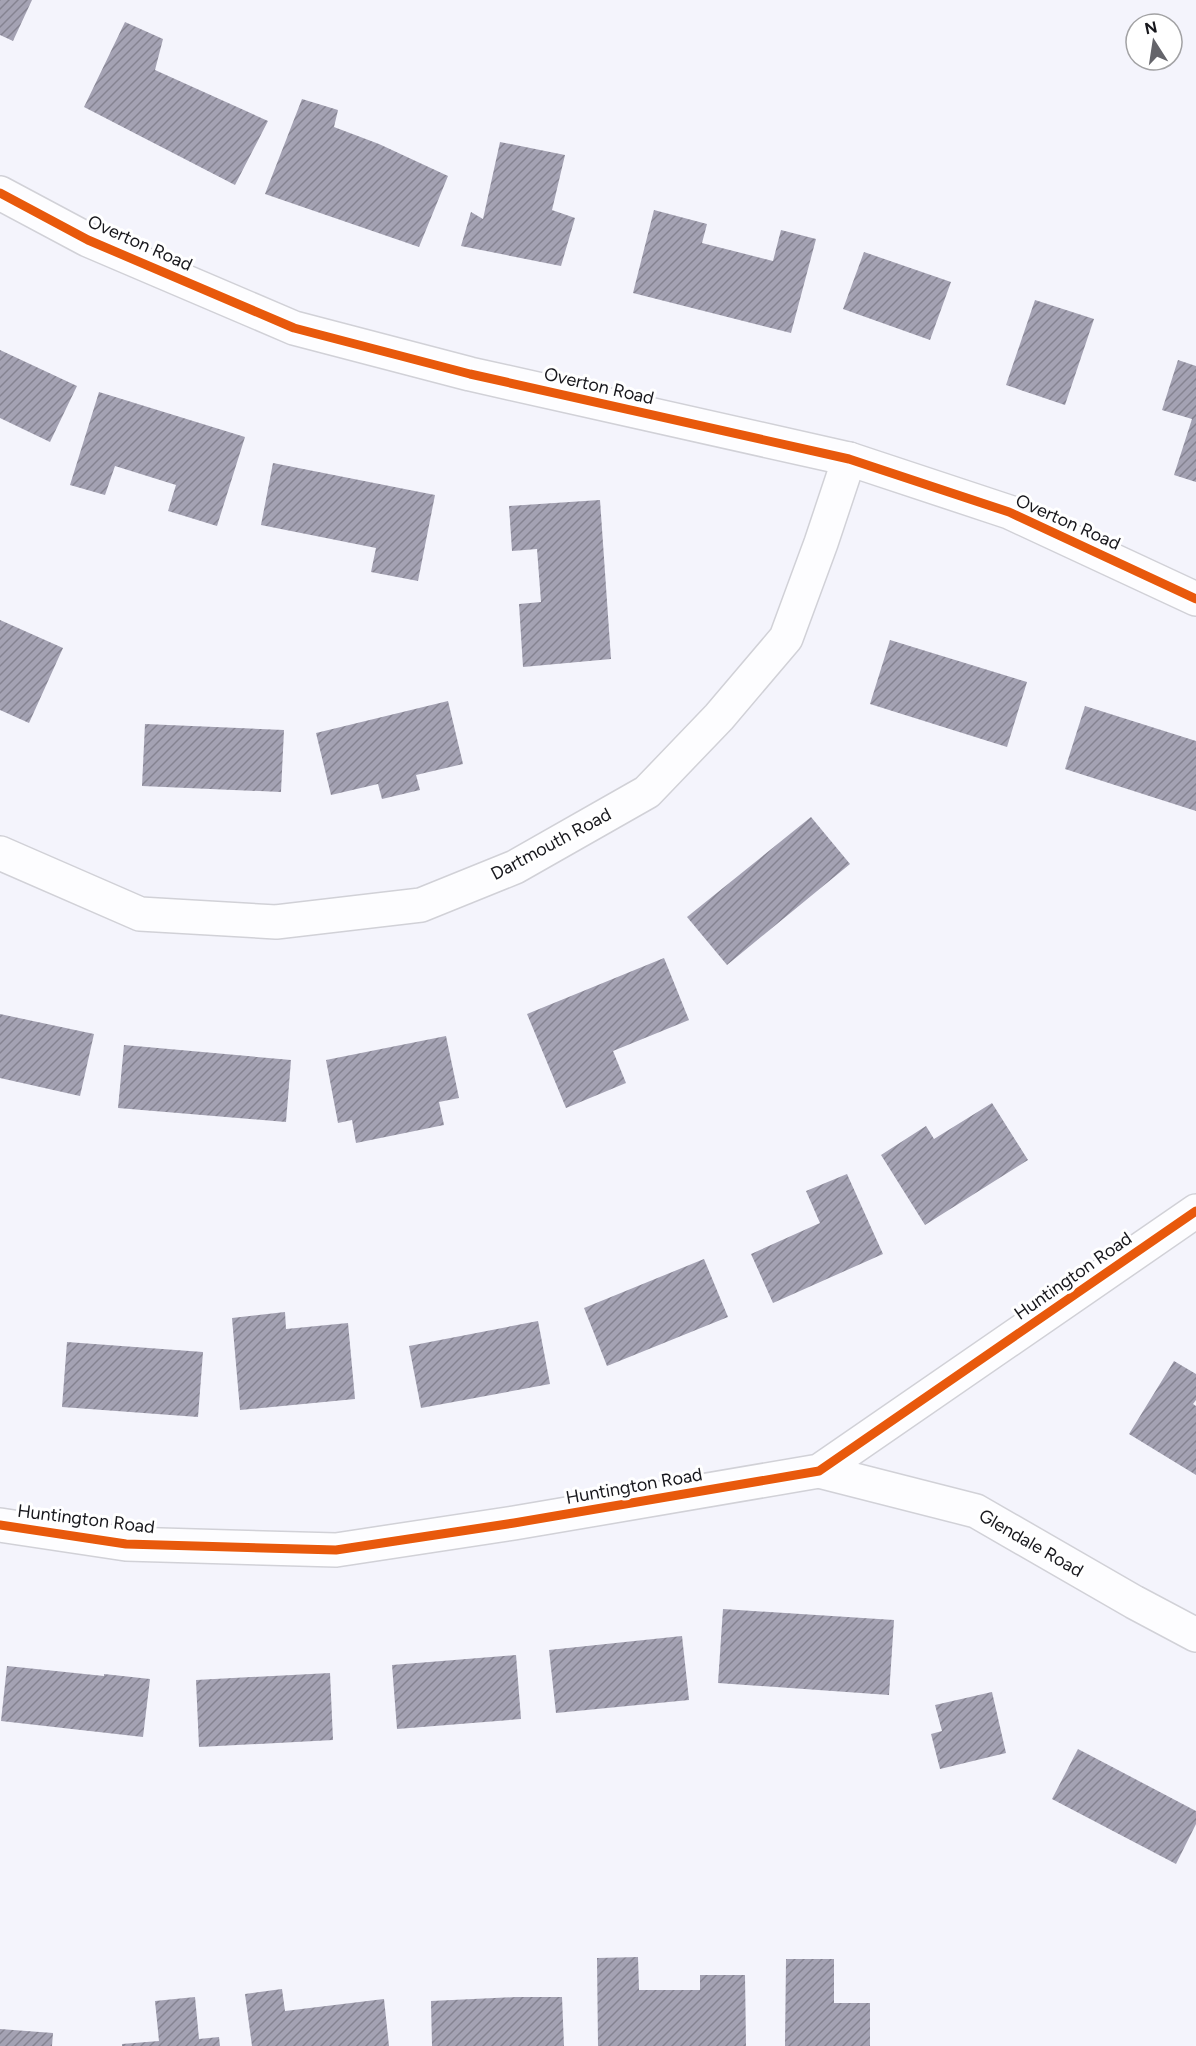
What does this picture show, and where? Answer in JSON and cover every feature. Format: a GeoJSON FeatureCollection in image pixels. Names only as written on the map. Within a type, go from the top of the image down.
{"type":"FeatureCollection","features":[{"type":"Feature","properties":{"kind":"street","name":"Overton Road"},"geometry":{"type":"LineString","coordinates":[[0,194],[88,240],[294,328],[470,374],[849,459],[1009,512],[1196,599]]}},
{"type":"Feature","properties":{"kind":"street","name":"Dartmouth Road"},"geometry":{"type":"LineString","coordinates":[[0,853],[140,914],[276,922],[421,905],[515,867],[647,792],[719,717],[786,638],[849,459]]}},
{"type":"Feature","properties":{"kind":"street","name":"Huntington Road"},"geometry":{"type":"LineString","coordinates":[[0,1525],[126,1544],[336,1550],[514,1523],[819,1471],[1196,1211]]}},
{"type":"Feature","properties":{"kind":"street","name":"Glendale Road"},"geometry":{"type":"LineString","coordinates":[[819,1471],[976,1511],[1196,1635]]}},
{"type":"Feature","properties":{"kind":"building"},"geometry":{"type":"Polygon","coordinates":[[[0,0],[32,0],[13,41],[0,35],[0,0]]]}},
{"type":"Feature","properties":{"kind":"building"},"geometry":{"type":"Polygon","coordinates":[[[125,22],[163,39],[155,70],[268,121],[235,185],[84,107],[125,22]]]}},
{"type":"Feature","properties":{"kind":"building"},"geometry":{"type":"Polygon","coordinates":[[[302,99],[338,110],[334,127],[379,144],[448,176],[419,247],[265,194],[302,99]]]}},
{"type":"Feature","properties":{"kind":"building"},"geometry":{"type":"Polygon","coordinates":[[[500,142],[565,155],[552,210],[575,218],[561,266],[461,246],[471,212],[483,219],[500,142]]]}},
{"type":"Feature","properties":{"kind":"building"},"geometry":{"type":"Polygon","coordinates":[[[654,210],[707,224],[702,243],[773,261],[781,230],[816,239],[791,333],[633,293],[654,210]]]}},
{"type":"Feature","properties":{"kind":"building"},"geometry":{"type":"Polygon","coordinates":[[[864,252],[951,282],[930,340],[843,309],[864,252]]]}},
{"type":"Feature","properties":{"kind":"building"},"geometry":{"type":"Polygon","coordinates":[[[1035,300],[1094,319],[1065,405],[1006,385],[1035,300]]]}},
{"type":"Feature","properties":{"kind":"building"},"geometry":{"type":"Polygon","coordinates":[[[0,350],[77,386],[50,442],[0,418],[0,350]]]}},
{"type":"Feature","properties":{"kind":"building"},"geometry":{"type":"Polygon","coordinates":[[[1178,360],[1196,366],[1196,482],[1174,475],[1192,419],[1162,410],[1178,360]]]}},
{"type":"Feature","properties":{"kind":"building"},"geometry":{"type":"Polygon","coordinates":[[[99,392],[245,437],[217,526],[168,511],[176,485],[115,466],[105,495],[70,485],[99,392]]]}},
{"type":"Feature","properties":{"kind":"building"},"geometry":{"type":"Polygon","coordinates":[[[273,463],[435,495],[418,581],[371,572],[376,548],[261,525],[273,463]]]}},
{"type":"Feature","properties":{"kind":"building"},"geometry":{"type":"Polygon","coordinates":[[[600,500],[611,659],[523,667],[519,604],[541,602],[537,549],[512,551],[509,506],[600,500]]]}},
{"type":"Feature","properties":{"kind":"building"},"geometry":{"type":"Polygon","coordinates":[[[0,620],[63,648],[29,723],[0,710],[0,620]]]}},
{"type":"Feature","properties":{"kind":"building"},"geometry":{"type":"Polygon","coordinates":[[[890,640],[1027,682],[1007,747],[870,704],[890,640]]]}},
{"type":"Feature","properties":{"kind":"building"},"geometry":{"type":"Polygon","coordinates":[[[448,701],[463,764],[416,775],[420,790],[382,799],[378,784],[331,795],[316,733],[448,701]]]}},
{"type":"Feature","properties":{"kind":"building"},"geometry":{"type":"Polygon","coordinates":[[[1085,706],[1196,741],[1196,811],[1065,769],[1085,706]]]}},
{"type":"Feature","properties":{"kind":"building"},"geometry":{"type":"Polygon","coordinates":[[[145,724],[284,730],[281,792],[142,786],[145,724]]]}},
{"type":"Feature","properties":{"kind":"building"},"geometry":{"type":"Polygon","coordinates":[[[811,817],[850,864],[727,965],[687,917],[811,817]]]}},
{"type":"Feature","properties":{"kind":"building"},"geometry":{"type":"Polygon","coordinates":[[[664,958],[689,1020],[613,1051],[626,1083],[566,1108],[527,1014],[664,958]]]}},
{"type":"Feature","properties":{"kind":"building"},"geometry":{"type":"Polygon","coordinates":[[[0,1014],[94,1034],[80,1096],[0,1078],[0,1014]]]}},
{"type":"Feature","properties":{"kind":"building"},"geometry":{"type":"Polygon","coordinates":[[[446,1036],[459,1098],[439,1102],[444,1125],[356,1143],[352,1120],[338,1123],[326,1060],[446,1036]]]}},
{"type":"Feature","properties":{"kind":"building"},"geometry":{"type":"Polygon","coordinates":[[[124,1045],[291,1060],[286,1122],[118,1108],[124,1045]]]}},
{"type":"Feature","properties":{"kind":"building"},"geometry":{"type":"Polygon","coordinates":[[[992,1103],[1028,1160],[925,1225],[881,1155],[926,1126],[934,1139],[992,1103]]]}},
{"type":"Feature","properties":{"kind":"building"},"geometry":{"type":"Polygon","coordinates":[[[847,1174],[883,1254],[773,1303],[751,1254],[820,1223],[806,1191],[847,1174]]]}},
{"type":"Feature","properties":{"kind":"building"},"geometry":{"type":"Polygon","coordinates":[[[704,1259],[728,1317],[607,1366],[584,1308],[704,1259]]]}},
{"type":"Feature","properties":{"kind":"building"},"geometry":{"type":"Polygon","coordinates":[[[285,1312],[286,1329],[348,1323],[355,1399],[240,1410],[232,1318],[285,1312]]]}},
{"type":"Feature","properties":{"kind":"building"},"geometry":{"type":"Polygon","coordinates":[[[538,1321],[550,1384],[421,1408],[409,1346],[538,1321]]]}},
{"type":"Feature","properties":{"kind":"building"},"geometry":{"type":"Polygon","coordinates":[[[67,1342],[203,1352],[198,1417],[62,1407],[67,1342]]]}},
{"type":"Feature","properties":{"kind":"building"},"geometry":{"type":"Polygon","coordinates":[[[1174,1361],[1196,1374],[1196,1400],[1193,1404],[1196,1406],[1196,1475],[1129,1434],[1174,1361]]]}},
{"type":"Feature","properties":{"kind":"building"},"geometry":{"type":"Polygon","coordinates":[[[723,1609],[894,1620],[889,1695],[718,1683],[723,1609]]]}},
{"type":"Feature","properties":{"kind":"building"},"geometry":{"type":"Polygon","coordinates":[[[682,1636],[689,1700],[556,1713],[549,1650],[682,1636]]]}},
{"type":"Feature","properties":{"kind":"building"},"geometry":{"type":"Polygon","coordinates":[[[516,1655],[521,1719],[397,1729],[392,1665],[516,1655]]]}},
{"type":"Feature","properties":{"kind":"building"},"geometry":{"type":"Polygon","coordinates":[[[7,1666],[150,1679],[143,1737],[1,1721],[7,1666]]]}},
{"type":"Feature","properties":{"kind":"building"},"geometry":{"type":"Polygon","coordinates":[[[330,1673],[333,1740],[199,1747],[196,1680],[330,1673]]]}},
{"type":"Feature","properties":{"kind":"building"},"geometry":{"type":"Polygon","coordinates":[[[992,1692],[1006,1753],[940,1769],[931,1734],[942,1731],[935,1705],[992,1692]]]}},
{"type":"Feature","properties":{"kind":"building"},"geometry":{"type":"Polygon","coordinates":[[[1078,1749],[1196,1811],[1196,1824],[1176,1864],[1052,1799],[1078,1749]]]}},
{"type":"Feature","properties":{"kind":"building"},"geometry":{"type":"Polygon","coordinates":[[[638,1957],[639,1990],[700,1990],[700,1975],[745,1975],[746,2046],[598,2046],[597,1958],[638,1957]]]}},
{"type":"Feature","properties":{"kind":"building"},"geometry":{"type":"Polygon","coordinates":[[[786,1959],[834,1959],[834,2003],[870,2003],[870,2046],[785,2046],[786,1959]]]}},
{"type":"Feature","properties":{"kind":"building"},"geometry":{"type":"Polygon","coordinates":[[[282,1989],[285,2011],[384,1999],[389,2046],[252,2046],[245,1994],[282,1989]]]}},
{"type":"Feature","properties":{"kind":"building"},"geometry":{"type":"Polygon","coordinates":[[[195,1997],[199,2039],[219,2037],[220,2046],[122,2046],[122,2044],[159,2041],[155,2001],[195,1997]]]}},
{"type":"Feature","properties":{"kind":"building"},"geometry":{"type":"Polygon","coordinates":[[[562,1997],[564,2046],[432,2046],[431,2001],[562,1997]]]}},
{"type":"Feature","properties":{"kind":"building"},"geometry":{"type":"Polygon","coordinates":[[[0,2029],[53,2033],[52,2046],[0,2046],[0,2029]]]}},
{"type":"Feature","properties":{"kind":"cycle path"},"geometry":{"type":"LineString","coordinates":[[0,193],[88,240],[294,328],[470,374],[849,459],[1009,512],[1196,599]]}},
{"type":"Feature","properties":{"kind":"cycle path"},"geometry":{"type":"LineString","coordinates":[[0,1525],[126,1544],[336,1550],[514,1523],[819,1471],[1196,1211]]}}]}
